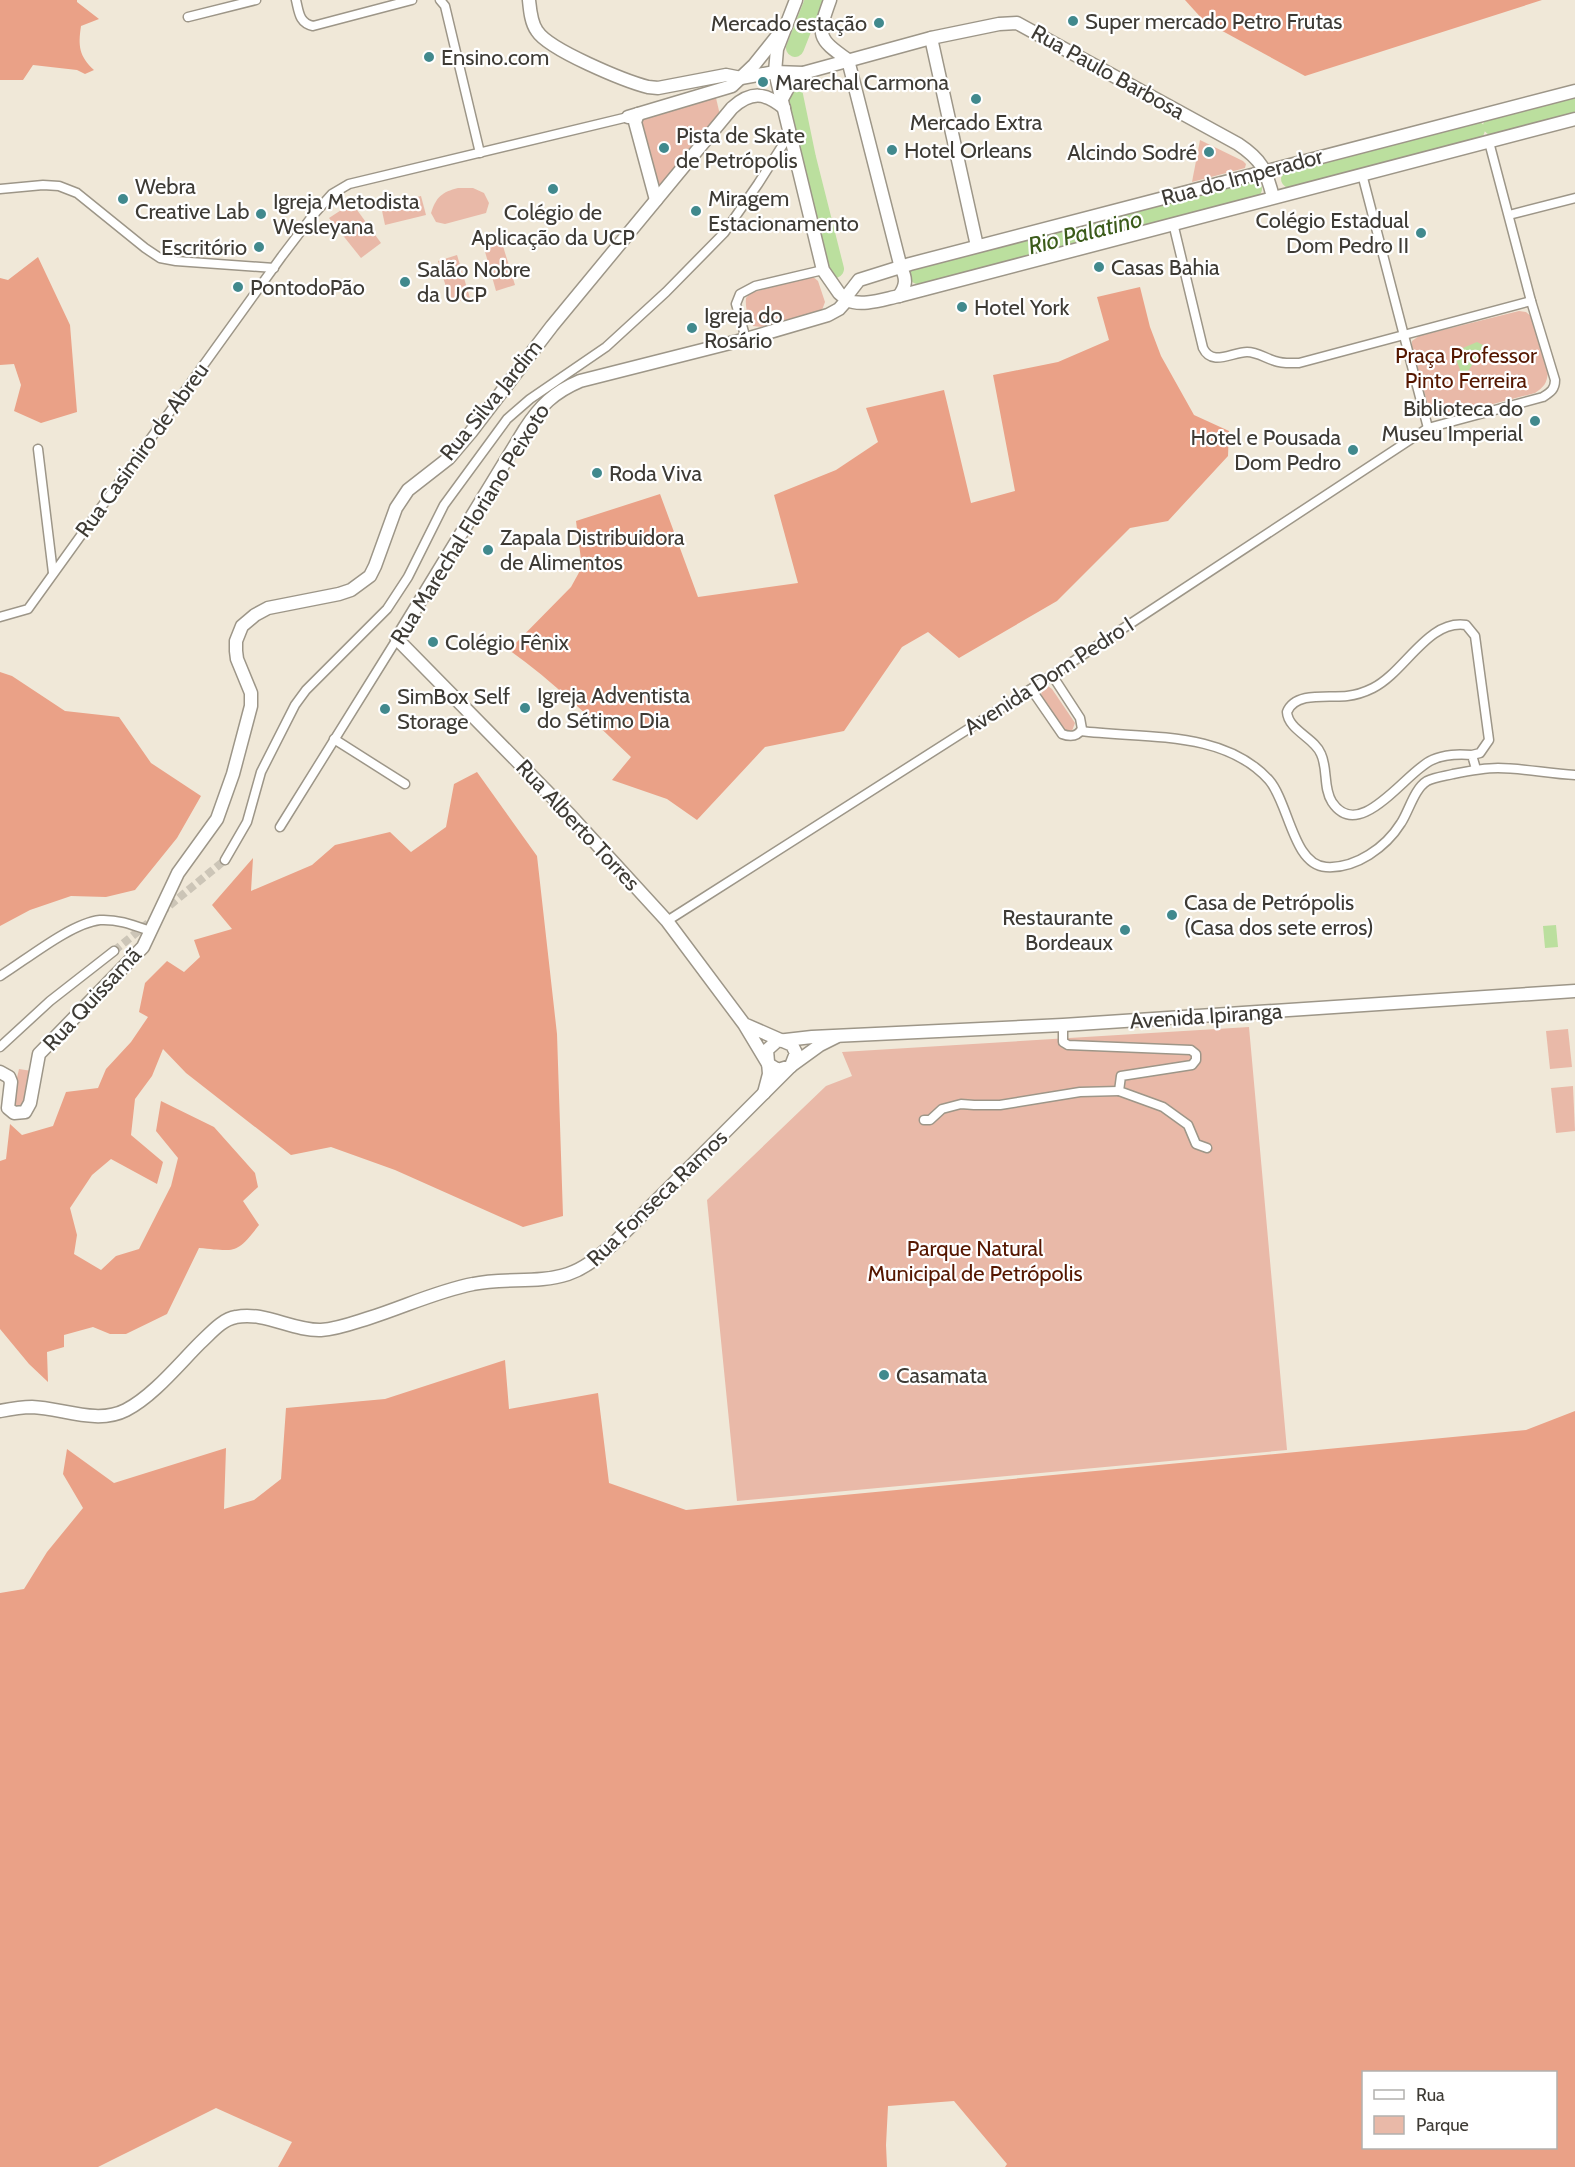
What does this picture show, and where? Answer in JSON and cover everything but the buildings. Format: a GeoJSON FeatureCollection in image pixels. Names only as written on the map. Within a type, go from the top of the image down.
{"type":"FeatureCollection","features":[{"type":"Feature","properties":{"kind":"main road"},"geometry":{"type":"LineString","coordinates":[[529,0],[536,30],[545,41],[561,51],[640,85],[658,88],[726,75],[741,78]]}},
{"type":"Feature","properties":{"kind":"main road"},"geometry":{"type":"LineString","coordinates":[[796,0],[777,49],[775,72],[824,270],[839,293],[847,300]]}},
{"type":"Feature","properties":{"kind":"main road"},"geometry":{"type":"LineString","coordinates":[[830,0],[822,22],[822,35],[826,45],[848,60],[906,266],[912,281],[919,290]]}},
{"type":"Feature","properties":{"kind":"main road","name":"Rua Paulo Barbosa"},"geometry":{"type":"LineString","coordinates":[[741,78],[775,72],[803,73],[931,38],[999,24],[1017,23],[1238,144],[1254,155],[1266,171],[1273,197]]}},
{"type":"Feature","properties":{"kind":"main road"},"geometry":{"type":"LineString","coordinates":[[656,200],[634,117],[732,86],[754,65],[783,30]]}},
{"type":"Feature","properties":{"kind":"main road"},"geometry":{"type":"LineString","coordinates":[[931,38],[977,246]]}},
{"type":"Feature","properties":{"kind":"main road"},"geometry":{"type":"LineString","coordinates":[[783,103],[789,86],[803,73]]}},
{"type":"Feature","properties":{"kind":"main road"},"geometry":{"type":"LineString","coordinates":[[736,104],[744,93],[741,78]]}},
{"type":"Feature","properties":{"kind":"main road"},"geometry":{"type":"LineString","coordinates":[[720,90],[731,95],[736,104]]}},
{"type":"Feature","properties":{"kind":"main road","name":"Rua do Imperador"},"geometry":{"type":"LineString","coordinates":[[1575,91],[906,266],[859,280],[849,293],[847,300],[854,303],[868,302],[899,296],[1575,119]]}},
{"type":"Feature","properties":{"kind":"main road"},"geometry":{"type":"LineString","coordinates":[[736,104],[753,95],[783,103]]}},
{"type":"Feature","properties":{"kind":"main road","name":"Rua Silva Jardim"},"geometry":{"type":"LineString","coordinates":[[150,931],[178,873],[217,819],[233,774],[252,700],[237,659],[236,642],[242,626],[255,615],[268,609],[339,594],[351,590],[370,576],[396,508],[408,490],[448,458],[471,432],[552,326],[736,104]]}},
{"type":"Feature","properties":{"kind":"main road"},"geometry":{"type":"LineString","coordinates":[[899,296],[906,284],[906,266]]}},
{"type":"Feature","properties":{"kind":"main road","name":"Rua Marechal Floriano Peixoto"},"geometry":{"type":"LineString","coordinates":[[397,639],[525,429],[551,396],[580,381],[746,339],[828,315],[839,309],[847,300]]}},
{"type":"Feature","properties":{"kind":"main road","name":"Rua Alberto Torres"},"geometry":{"type":"LineString","coordinates":[[397,639],[570,815],[667,921],[744,1024],[768,1064]]}},
{"type":"Feature","properties":{"kind":"main road","name":"Rua Quissamã"},"geometry":{"type":"LineString","coordinates":[[0,1072],[9,1077],[11,1082],[8,1108],[14,1113],[25,1112],[30,1103],[39,1054],[143,948],[150,931]]}},
{"type":"Feature","properties":{"kind":"main road","name":"Avenida Ipiranga"},"geometry":{"type":"LineString","coordinates":[[782,1040],[1063,1025],[1575,991]]}},
{"type":"Feature","properties":{"kind":"main road"},"geometry":{"type":"LineString","coordinates":[[744,1024],[788,1042],[794,1049],[795,1059],[791,1066],[778,1070],[768,1064]]}},
{"type":"Feature","properties":{"kind":"main road","name":"Avenida Ipiranga"},"geometry":{"type":"LineString","coordinates":[[791,1066],[820,1045],[836,1037]]}},
{"type":"Feature","properties":{"kind":"main road"},"geometry":{"type":"LineString","coordinates":[[764,1095],[769,1074],[766,1054],[769,1046],[782,1040]]}},
{"type":"Feature","properties":{"kind":"main road","name":"Rua Fonseca Ramos"},"geometry":{"type":"LineString","coordinates":[[4,1410],[32,1407],[97,1416],[114,1415],[144,1398],[207,1336],[233,1317],[247,1315],[301,1328],[320,1330],[342,1327],[475,1283],[548,1278],[566,1275],[581,1269],[613,1244],[791,1066]]}},
{"type":"Feature","properties":{"kind":"street"},"geometry":{"type":"LineString","coordinates":[[188,17],[256,0]]}},
{"type":"Feature","properties":{"kind":"street"},"geometry":{"type":"LineString","coordinates":[[296,0],[304,23],[313,26],[412,0]]}},
{"type":"Feature","properties":{"kind":"street"},"geometry":{"type":"LineString","coordinates":[[440,0],[445,6],[480,153]]}},
{"type":"Feature","properties":{"kind":"street","name":"Rua Casimiro de Abreu"},"geometry":{"type":"LineString","coordinates":[[0,617],[28,609],[274,268],[314,214],[332,194],[349,184],[634,117]]}},
{"type":"Feature","properties":{"kind":"street"},"geometry":{"type":"LineString","coordinates":[[225,860],[247,822],[261,772],[295,705],[306,690],[387,609],[408,577],[444,506],[507,420],[530,399],[606,347],[666,292],[724,233],[789,135]]}},
{"type":"Feature","properties":{"kind":"street"},"geometry":{"type":"LineString","coordinates":[[1362,174],[1428,428],[1543,396],[1553,389],[1555,380],[1489,141]]}},
{"type":"Feature","properties":{"kind":"street"},"geometry":{"type":"LineString","coordinates":[[0,189],[43,184],[59,186],[77,193],[160,258],[274,268]]}},
{"type":"Feature","properties":{"kind":"street"},"geometry":{"type":"LineString","coordinates":[[1509,215],[1575,198]]}},
{"type":"Feature","properties":{"kind":"street"},"geometry":{"type":"LineString","coordinates":[[1173,224],[1203,348],[1208,356],[1217,358],[1245,352],[1284,363],[1299,363],[1532,301]]}},
{"type":"Feature","properties":{"kind":"street"},"geometry":{"type":"LineString","coordinates":[[746,339],[736,304],[740,294],[755,286],[824,270]]}},
{"type":"Feature","properties":{"kind":"street","name":"Avenida Dom Pedro I"},"geometry":{"type":"LineString","coordinates":[[667,921],[1031,689],[1428,428]]}},
{"type":"Feature","properties":{"kind":"street"},"geometry":{"type":"LineString","coordinates":[[38,449],[53,573]]}},
{"type":"Feature","properties":{"kind":"street"},"geometry":{"type":"LineString","coordinates":[[1453,625],[1466,625],[1475,636],[1489,740],[1480,753],[1473,754],[1450,754],[1431,760],[1418,768],[1383,802],[1368,812],[1351,815],[1339,810],[1331,801],[1321,752],[1291,722],[1287,712],[1293,704],[1309,698],[1345,696],[1376,687],[1391,676],[1422,643],[1439,630],[1453,625]]}},
{"type":"Feature","properties":{"kind":"street","name":"Rua Marechal Floriano Peixoto"},"geometry":{"type":"LineString","coordinates":[[280,827],[397,639]]}},
{"type":"Feature","properties":{"kind":"street"},"geometry":{"type":"LineString","coordinates":[[1052,675],[1080,718],[1081,731]]}},
{"type":"Feature","properties":{"kind":"street"},"geometry":{"type":"LineString","coordinates":[[1031,689],[1062,734],[1074,736],[1081,731],[1180,739],[1211,746],[1251,764],[1270,781],[1282,801],[1299,846],[1310,861],[1320,867],[1342,867],[1363,858],[1382,845],[1400,825],[1425,782],[1436,778],[1476,769],[1500,768],[1575,775]]}},
{"type":"Feature","properties":{"kind":"street"},"geometry":{"type":"LineString","coordinates":[[334,739],[405,784]]}},
{"type":"Feature","properties":{"kind":"street"},"geometry":{"type":"LineString","coordinates":[[1473,754],[1476,769]]}},
{"type":"Feature","properties":{"kind":"street"},"geometry":{"type":"LineString","coordinates":[[0,976],[80,925],[100,920],[123,921],[150,931]]}},
{"type":"Feature","properties":{"kind":"street"},"geometry":{"type":"LineString","coordinates":[[0,1047],[58,994],[114,951]]}},
{"type":"Feature","properties":{"kind":"street"},"geometry":{"type":"LineString","coordinates":[[1063,1025],[1063,1042],[1068,1045],[1183,1048],[1196,1054],[1196,1060],[1192,1065],[1122,1076],[1119,1080],[1119,1091]]}},
{"type":"Feature","properties":{"kind":"street"},"geometry":{"type":"LineString","coordinates":[[924,1120],[930,1120],[942,1109],[961,1104],[1000,1105],[1080,1092],[1119,1091],[1163,1107],[1188,1125],[1196,1144],[1207,1148]]}},
{"type":"Feature","properties":{"kind":"street"},"geometry":{"type":"LineString","coordinates":[[0,1420],[4,1410]]}},
{"type":"Feature","properties":{"kind":"green space"},"geometry":{"type":"Polygon","coordinates":[[[716,98],[720,115],[657,193],[639,121],[716,98]]]}},
{"type":"Feature","properties":{"kind":"green space"},"geometry":{"type":"Polygon","coordinates":[[[1200,140],[1243,161],[1246,164],[1245,168],[1192,182],[1200,140]]]}},
{"type":"Feature","properties":{"kind":"green space"},"geometry":{"type":"Polygon","coordinates":[[[458,188],[473,188],[484,193],[489,203],[486,213],[445,224],[436,222],[431,213],[435,203],[444,193],[458,188]]]}},
{"type":"Feature","properties":{"kind":"green space"},"geometry":{"type":"Polygon","coordinates":[[[421,196],[426,215],[385,225],[381,206],[421,196]]]}},
{"type":"Feature","properties":{"kind":"green space"},"geometry":{"type":"Polygon","coordinates":[[[352,203],[381,243],[361,258],[329,218],[352,203]]]}},
{"type":"Feature","properties":{"kind":"green space"},"geometry":{"type":"Polygon","coordinates":[[[502,243],[515,285],[496,291],[484,248],[502,243]]]}},
{"type":"Feature","properties":{"kind":"green space"},"geometry":{"type":"Polygon","coordinates":[[[457,255],[470,298],[451,303],[438,261],[457,255]]]}},
{"type":"Feature","properties":{"kind":"green space"},"geometry":{"type":"Polygon","coordinates":[[[812,276],[818,281],[825,302],[822,310],[761,327],[753,326],[746,305],[746,298],[750,293],[812,276]]]}},
{"type":"Feature","properties":{"kind":"green space","name":"Praça Professor Pinto Ferreira"},"geometry":{"type":"Polygon","coordinates":[[[1519,311],[1526,312],[1532,317],[1548,372],[1543,387],[1535,393],[1440,418],[1431,416],[1412,341],[1419,336],[1519,311]]]}},
{"type":"Feature","properties":{"kind":"green space"},"geometry":{"type":"Polygon","coordinates":[[[1048,686],[1075,723],[1072,731],[1064,730],[1041,696],[1042,688],[1048,686]]]}},
{"type":"Feature","properties":{"kind":"green space","name":"Parque Natural Municipal de Petrópolis"},"geometry":{"type":"Polygon","coordinates":[[[1249,1027],[1287,1450],[737,1501],[707,1200],[826,1086],[852,1076],[842,1052],[1249,1027]]]}},
{"type":"Feature","properties":{"kind":"green space"},"geometry":{"type":"Polygon","coordinates":[[[1568,1029],[1572,1067],[1550,1069],[1546,1031],[1568,1029]]]}},
{"type":"Feature","properties":{"kind":"green space"},"geometry":{"type":"Polygon","coordinates":[[[19,1069],[32,1071],[25,1104],[21,1107],[13,1106],[12,1099],[19,1069]]]}},
{"type":"Feature","properties":{"kind":"green space"},"geometry":{"type":"Polygon","coordinates":[[[1573,1086],[1575,1131],[1556,1133],[1551,1088],[1573,1086]]]}},
{"type":"Feature","properties":{"kind":"shaded area"},"geometry":{"type":"Polygon","coordinates":[[[0,0],[77,0],[99,19],[81,26],[80,33],[83,55],[94,70],[85,74],[77,70],[33,65],[23,80],[0,80],[0,0]]]}},
{"type":"Feature","properties":{"kind":"shaded area"},"geometry":{"type":"Polygon","coordinates":[[[1185,0],[1542,0],[1305,76],[1204,21],[1185,0]]]}},
{"type":"Feature","properties":{"kind":"shaded area"},"geometry":{"type":"Polygon","coordinates":[[[38,257],[70,325],[77,412],[41,423],[14,411],[21,385],[14,364],[0,365],[0,278],[8,280],[38,257]]]}},
{"type":"Feature","properties":{"kind":"shaded area"},"geometry":{"type":"Polygon","coordinates":[[[1140,287],[1150,327],[1161,356],[1194,415],[1229,431],[1228,456],[1168,521],[1130,528],[1057,601],[959,658],[928,632],[902,647],[844,731],[765,747],[697,820],[667,799],[612,780],[631,757],[557,688],[509,650],[571,587],[582,567],[576,521],[660,494],[698,597],[798,583],[774,495],[836,470],[878,442],[866,408],[944,390],[971,503],[1015,491],[993,375],[1058,362],[1109,340],[1097,297],[1140,287]]]}},
{"type":"Feature","properties":{"kind":"shaded area"},"geometry":{"type":"Polygon","coordinates":[[[1477,342],[1485,346],[1486,354],[1465,374],[1459,373],[1456,359],[1463,348],[1477,342]]]}},
{"type":"Feature","properties":{"kind":"shaded area"},"geometry":{"type":"Polygon","coordinates":[[[0,672],[12,676],[65,711],[119,717],[151,763],[201,796],[177,838],[135,890],[106,897],[71,896],[30,910],[0,926],[0,672]]]}},
{"type":"Feature","properties":{"kind":"shaded area"},"geometry":{"type":"Polygon","coordinates":[[[477,772],[537,856],[557,1034],[563,1216],[523,1227],[395,1170],[331,1147],[291,1155],[186,1073],[163,1049],[152,1076],[135,1099],[131,1135],[163,1162],[157,1184],[111,1159],[92,1175],[70,1208],[77,1235],[74,1254],[101,1270],[116,1256],[139,1249],[171,1186],[178,1158],[156,1131],[161,1101],[214,1127],[255,1173],[258,1187],[243,1201],[259,1225],[245,1242],[234,1249],[199,1248],[167,1314],[126,1334],[110,1334],[93,1327],[64,1335],[64,1347],[47,1352],[48,1382],[29,1364],[0,1329],[0,1161],[6,1159],[10,1124],[22,1135],[53,1126],[66,1092],[98,1088],[106,1069],[131,1042],[148,1017],[139,1012],[145,983],[167,961],[184,972],[200,957],[194,940],[232,929],[212,905],[253,858],[251,891],[312,865],[335,845],[390,832],[411,852],[446,827],[454,784],[477,772]]]}},
{"type":"Feature","properties":{"kind":"shaded area"},"geometry":{"type":"Polygon","coordinates":[[[1556,925],[1558,947],[1545,948],[1543,926],[1556,925]]]}},
{"type":"Feature","properties":{"kind":"shaded area"},"geometry":{"type":"Polygon","coordinates":[[[505,1360],[509,1409],[598,1393],[609,1483],[686,1510],[1526,1430],[1575,1411],[1575,2167],[1005,2167],[1007,2164],[954,2101],[888,2106],[887,2167],[278,2167],[292,2142],[216,2108],[98,2167],[0,2167],[0,1593],[24,1589],[47,1552],[83,1508],[63,1474],[67,1449],[114,1483],[226,1448],[224,1509],[254,1500],[281,1479],[286,1408],[385,1399],[505,1360]]]}},
{"type":"Feature","properties":{"kind":"waterway","name":"Rio Palatino"},"geometry":{"type":"LineString","coordinates":[[795,48],[814,0]]}},
{"type":"Feature","properties":{"kind":"waterway","name":"Rio Palatino"},"geometry":{"type":"LineString","coordinates":[[794,95],[835,269]]}},
{"type":"Feature","properties":{"kind":"waterway","name":"Rio Palatino"},"geometry":{"type":"LineString","coordinates":[[1492,126],[1575,105]]}},
{"type":"Feature","properties":{"kind":"waterway","name":"Rio Palatino"},"geometry":{"type":"LineString","coordinates":[[1290,179],[1476,130]]}},
{"type":"Feature","properties":{"kind":"waterway","name":"Rio Palatino"},"geometry":{"type":"LineString","coordinates":[[918,275],[1253,189]]}},
{"type":"Feature","properties":{"kind":"tunnel"},"geometry":{"type":"LineString","coordinates":[[114,951],[225,860]]}},
{"type":"Feature","properties":{"kind":"place","name":"Super mercado Petro Frutas"},"geometry":{"type":"Point","coordinates":[1073,21]}},
{"type":"Feature","properties":{"kind":"place","name":"Mercado estação"},"geometry":{"type":"Point","coordinates":[879,23]}},
{"type":"Feature","properties":{"kind":"place","name":"Ensino.com"},"geometry":{"type":"Point","coordinates":[429,57]}},
{"type":"Feature","properties":{"kind":"place","name":"Marechal Carmona"},"geometry":{"type":"Point","coordinates":[763,82]}},
{"type":"Feature","properties":{"kind":"place","name":"Mercado Extra"},"geometry":{"type":"Point","coordinates":[976,99]}},
{"type":"Feature","properties":{"kind":"place","name":"Pista de Skate de Petrópolis"},"geometry":{"type":"Point","coordinates":[664,148]}},
{"type":"Feature","properties":{"kind":"place","name":"Hotel Orleans"},"geometry":{"type":"Point","coordinates":[892,150]}},
{"type":"Feature","properties":{"kind":"place","name":"Alcindo Sodré"},"geometry":{"type":"Point","coordinates":[1209,152]}},
{"type":"Feature","properties":{"kind":"place","name":"Colégio de Aplicação da UCP"},"geometry":{"type":"Point","coordinates":[553,189]}},
{"type":"Feature","properties":{"kind":"place","name":"Webra Creative Lab"},"geometry":{"type":"Point","coordinates":[123,199]}},
{"type":"Feature","properties":{"kind":"place","name":"Miragem Estacionamento"},"geometry":{"type":"Point","coordinates":[696,211]}},
{"type":"Feature","properties":{"kind":"place","name":"Igreja Metodista Wesleyana"},"geometry":{"type":"Point","coordinates":[261,214]}},
{"type":"Feature","properties":{"kind":"place","name":"Colégio Estadual Dom Pedro II"},"geometry":{"type":"Point","coordinates":[1421,233]}},
{"type":"Feature","properties":{"kind":"place","name":"Escritório"},"geometry":{"type":"Point","coordinates":[259,247]}},
{"type":"Feature","properties":{"kind":"place","name":"Casas Bahia"},"geometry":{"type":"Point","coordinates":[1099,267]}},
{"type":"Feature","properties":{"kind":"place","name":"Salão Nobre da UCP"},"geometry":{"type":"Point","coordinates":[405,282]}},
{"type":"Feature","properties":{"kind":"place","name":"PontodoPão"},"geometry":{"type":"Point","coordinates":[238,287]}},
{"type":"Feature","properties":{"kind":"place","name":"Hotel York"},"geometry":{"type":"Point","coordinates":[962,307]}},
{"type":"Feature","properties":{"kind":"place","name":"Igreja do Rosário"},"geometry":{"type":"Point","coordinates":[692,328]}},
{"type":"Feature","properties":{"kind":"place","name":"Biblioteca do Museu Imperial"},"geometry":{"type":"Point","coordinates":[1535,421]}},
{"type":"Feature","properties":{"kind":"place","name":"Hotel e Pousada Dom Pedro"},"geometry":{"type":"Point","coordinates":[1353,450]}},
{"type":"Feature","properties":{"kind":"place","name":"Roda Viva"},"geometry":{"type":"Point","coordinates":[597,473]}},
{"type":"Feature","properties":{"kind":"place","name":"Zapala Distribuidora de Alimentos"},"geometry":{"type":"Point","coordinates":[488,550]}},
{"type":"Feature","properties":{"kind":"place","name":"Colégio Fênix"},"geometry":{"type":"Point","coordinates":[433,642]}},
{"type":"Feature","properties":{"kind":"place","name":"Igreja Adventista do Sétimo Dia"},"geometry":{"type":"Point","coordinates":[525,708]}},
{"type":"Feature","properties":{"kind":"place","name":"SimBox Self Storage"},"geometry":{"type":"Point","coordinates":[385,709]}},
{"type":"Feature","properties":{"kind":"place","name":"Casa de Petrópolis (Casa dos sete erros)"},"geometry":{"type":"Point","coordinates":[1172,915]}},
{"type":"Feature","properties":{"kind":"place","name":"Restaurante Bordeaux"},"geometry":{"type":"Point","coordinates":[1125,930]}},
{"type":"Feature","properties":{"kind":"place","name":"Casamata"},"geometry":{"type":"Point","coordinates":[884,1375]}}]}
